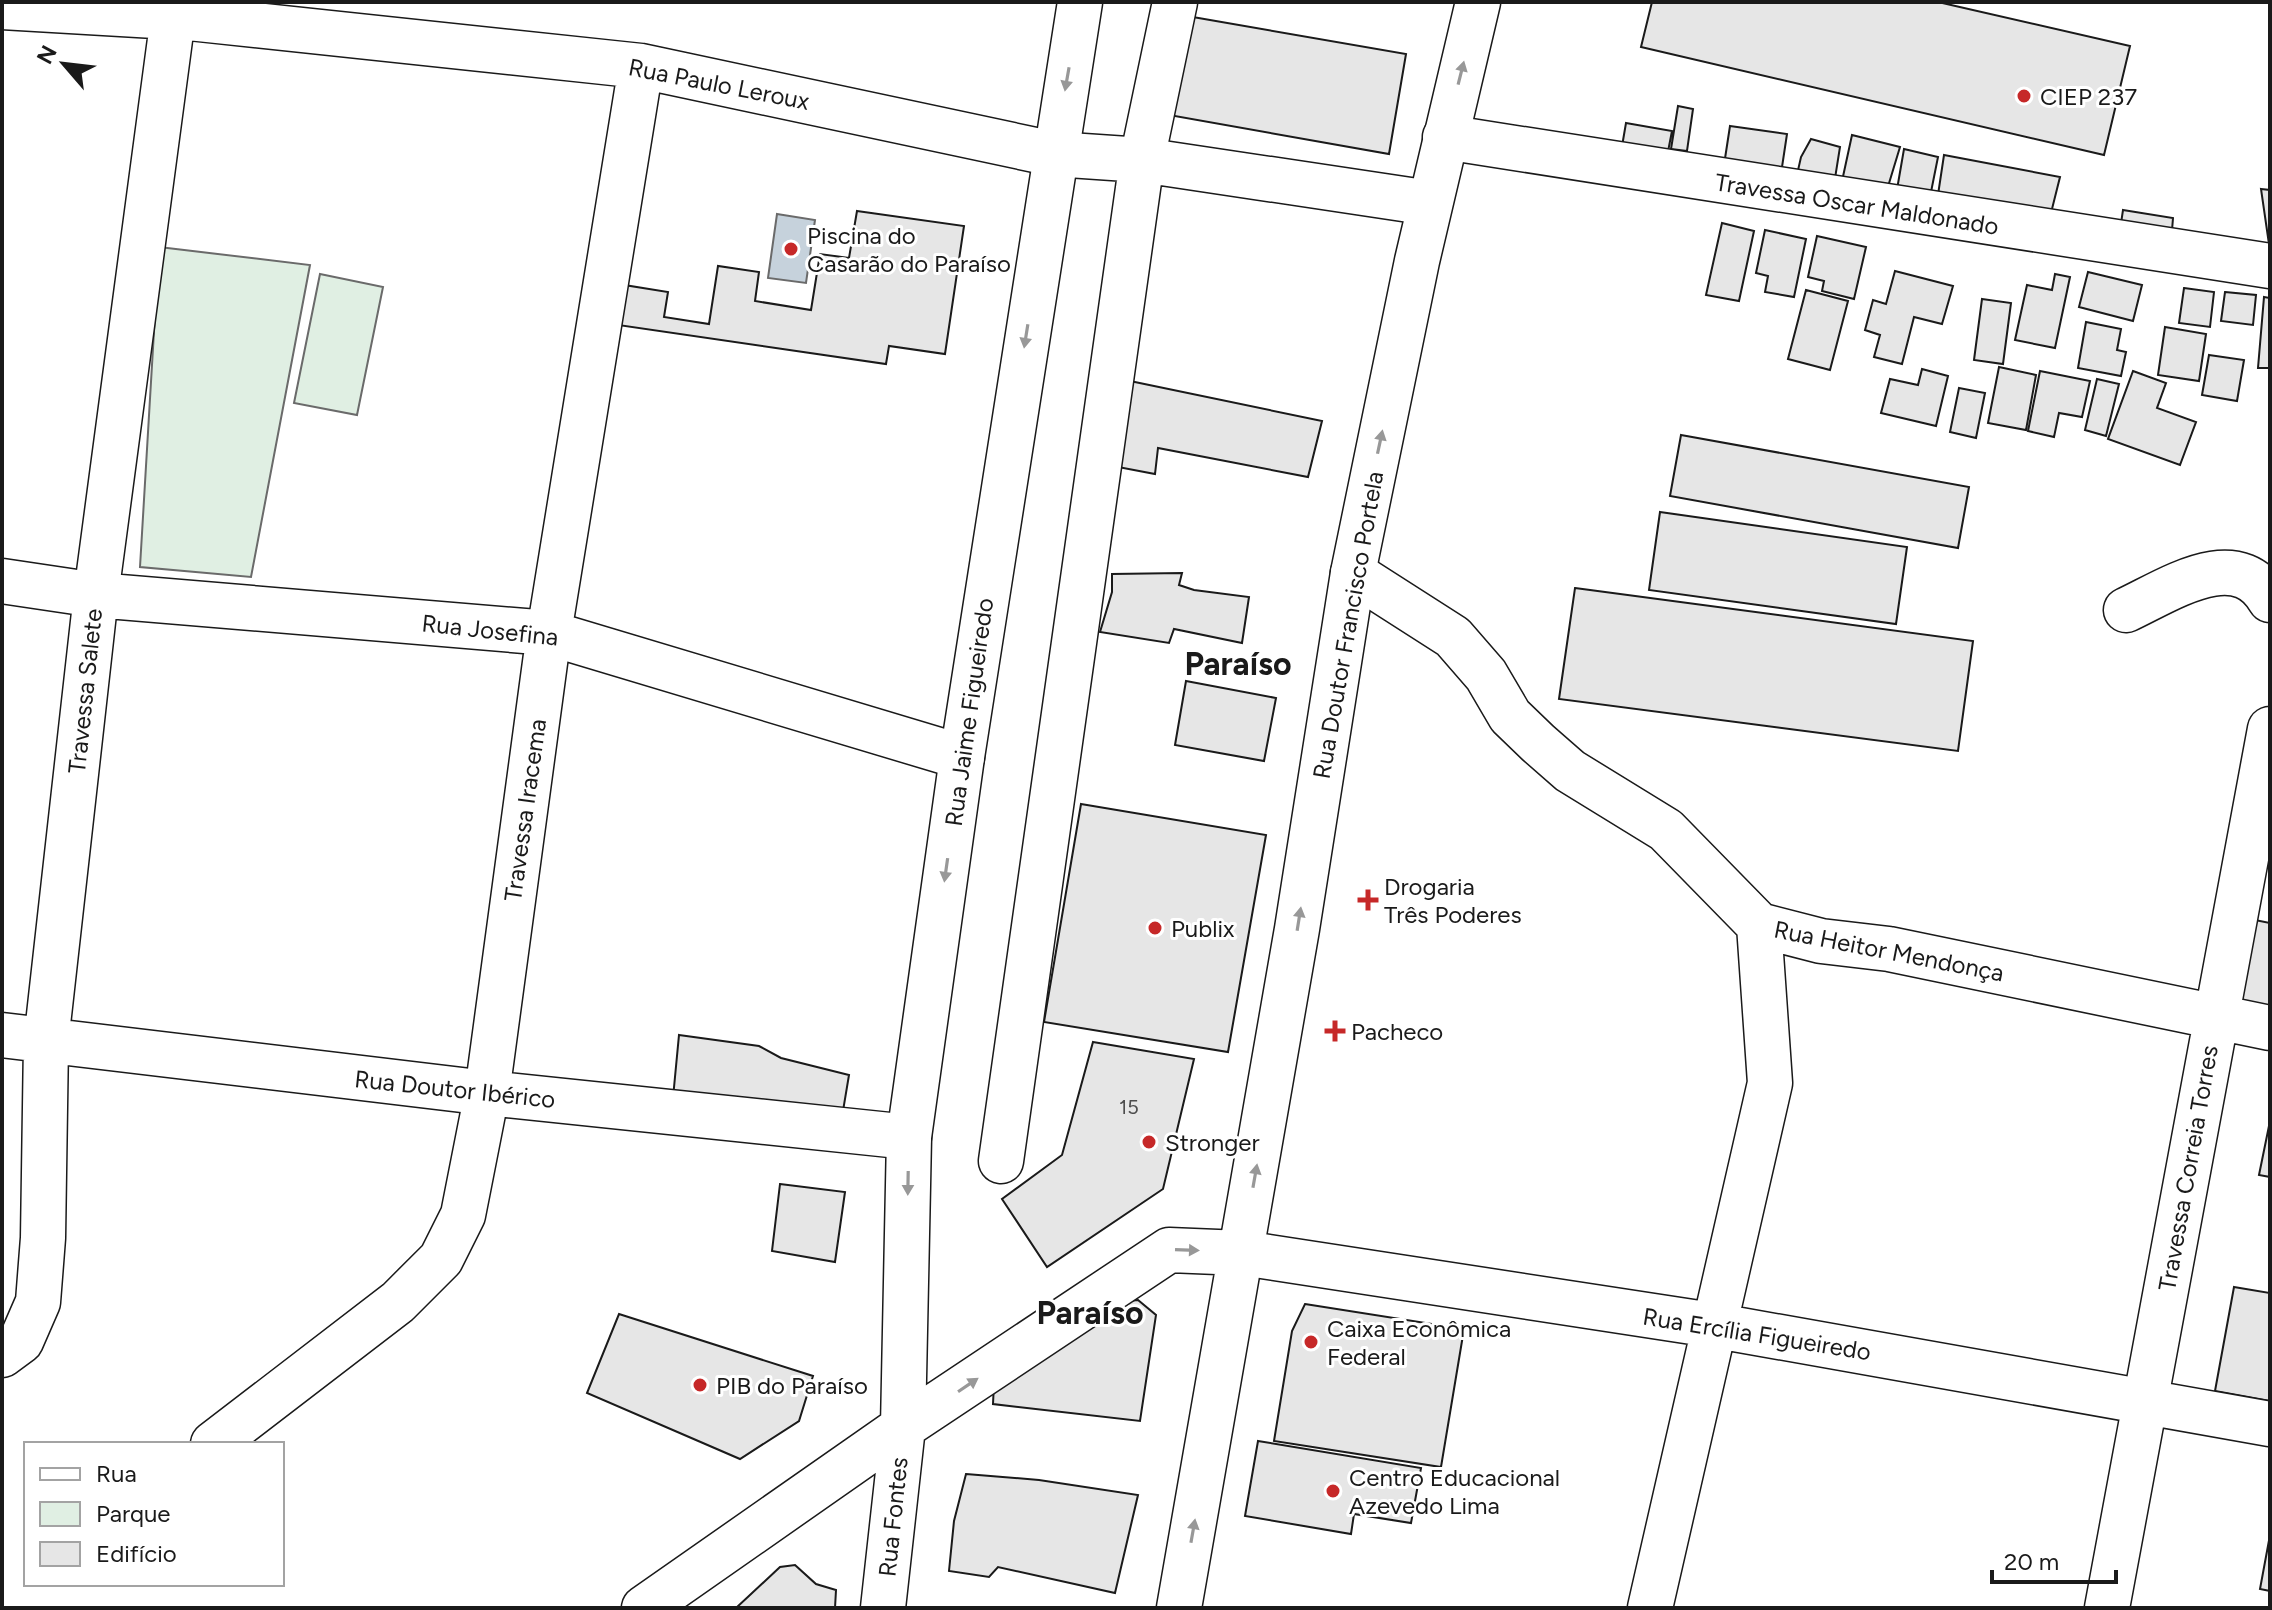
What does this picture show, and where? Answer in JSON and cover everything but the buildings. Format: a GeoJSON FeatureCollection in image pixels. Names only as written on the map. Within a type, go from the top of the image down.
{"type":"FeatureCollection","features":[{"type":"Feature","properties":{"kind":"street","name":"Rua Jaime Figueiredo"},"geometry":{"type":"LineString","coordinates":[[903,1427],[909,1137],[962,757],[1080,2]]}},
{"type":"Feature","properties":{"kind":"street"},"geometry":{"type":"LineString","coordinates":[[1001,1161],[1142,160],[1175,2]]}},
{"type":"Feature","properties":{"kind":"street","name":"Rua Doutor Francisco Portela"},"geometry":{"type":"LineString","coordinates":[[1179,1608],[1242,1253],[1353,573],[1430,203],[1478,2]]}},
{"type":"Feature","properties":{"kind":"street","name":"Rua Paulo Leroux"},"geometry":{"type":"LineString","coordinates":[[2,7],[184,12],[641,66],[1054,154],[1142,160],[1430,203]]}},
{"type":"Feature","properties":{"kind":"street","name":"Travessa Salete"},"geometry":{"type":"LineString","coordinates":[[2,1355],[21,1341],[38,1302],[43,1238],[46,1042],[96,595],[184,12]]}},
{"type":"Feature","properties":{"kind":"street","name":"Travessa Iracema"},"geometry":{"type":"LineString","coordinates":[[216,1442],[398,1302],[441,1259],[463,1215],[487,1093],[549,633],[641,66]]}},
{"type":"Feature","properties":{"kind":"street","name":"Travessa Oscar Maldonado"},"geometry":{"type":"LineString","coordinates":[[1445,137],[2270,266]]}},
{"type":"Feature","properties":{"kind":"street","name":"Rua Heitor Mendonça"},"geometry":{"type":"LineString","coordinates":[[1353,573],[1453,637],[1486,675],[1510,716],[1538,743],[1570,771],[1666,830],[1759,925],[1821,941],[1889,949],[2270,1028]]}},
{"type":"Feature","properties":{"kind":"street"},"geometry":{"type":"LineString","coordinates":[[2126,610],[2205,573],[2241,573],[2262,586],[2270,600]]}},
{"type":"Feature","properties":{"kind":"street","name":"Rua Josefina"},"geometry":{"type":"LineString","coordinates":[[2,581],[96,595],[549,633],[962,757]]}},
{"type":"Feature","properties":{"kind":"street","name":"Travessa Correia Torres"},"geometry":{"type":"LineString","coordinates":[[2107,1608],[2270,729]]}},
{"type":"Feature","properties":{"kind":"street"},"geometry":{"type":"LineString","coordinates":[[1650,1608],[1712,1325],[1770,1083],[1759,925]]}},
{"type":"Feature","properties":{"kind":"street","name":"Rua Doutor Ibérico"},"geometry":{"type":"LineString","coordinates":[[2,1035],[487,1093],[909,1137]]}},
{"type":"Feature","properties":{"kind":"street","name":"Rua Ercília Figueiredo"},"geometry":{"type":"LineString","coordinates":[[644,1608],[903,1427],[1169,1250],[1242,1253],[1712,1325],[2270,1424]]}},
{"type":"Feature","properties":{"kind":"street","name":"Rua Fontes"},"geometry":{"type":"LineString","coordinates":[[883,1608],[903,1427]]}},
{"type":"Feature","properties":{"kind":"green space"},"geometry":{"type":"Polygon","coordinates":[[[159,247],[310,265],[251,577],[140,567],[159,247]]]}},
{"type":"Feature","properties":{"kind":"green space"},"geometry":{"type":"Polygon","coordinates":[[[320,274],[383,287],[357,415],[294,403],[320,274]]]}},
{"type":"Feature","properties":{"kind":"shaded area","name":"Piscina do Casarão do Paraíso"},"geometry":{"type":"Polygon","coordinates":[[[777,214],[815,220],[806,283],[768,278],[777,214]]]}},
{"type":"Feature","properties":{"kind":"place","name":"CIEP 237"},"geometry":{"type":"Point","coordinates":[2024,96]}},
{"type":"Feature","properties":{"kind":"place","name":"Piscina do Casarão do Paraíso"},"geometry":{"type":"Point","coordinates":[791,249]}},
{"type":"Feature","properties":{"kind":"place","name":"Drogaria Três Poderes"},"geometry":{"type":"Point","coordinates":[1368,900]}},
{"type":"Feature","properties":{"kind":"place","name":"Publix"},"geometry":{"type":"Point","coordinates":[1155,928]}},
{"type":"Feature","properties":{"kind":"place","name":"Pacheco"},"geometry":{"type":"Point","coordinates":[1335,1031]}},
{"type":"Feature","properties":{"kind":"place","name":"Stronger"},"geometry":{"type":"Point","coordinates":[1149,1142]}},
{"type":"Feature","properties":{"kind":"place","name":"Caixa Econômica Federal"},"geometry":{"type":"Point","coordinates":[1311,1342]}},
{"type":"Feature","properties":{"kind":"place","name":"PIB do Paraíso"},"geometry":{"type":"Point","coordinates":[700,1385]}},
{"type":"Feature","properties":{"kind":"place","name":"Centro Educacional Azevedo Lima"},"geometry":{"type":"Point","coordinates":[1333,1491]}},
{"type":"Feature","properties":{"kind":"district","name":"Paraíso"},"geometry":{"type":"Point","coordinates":[1238,664]}},
{"type":"Feature","properties":{"kind":"district","name":"Paraíso"},"geometry":{"type":"Point","coordinates":[1090,1313]}}]}
